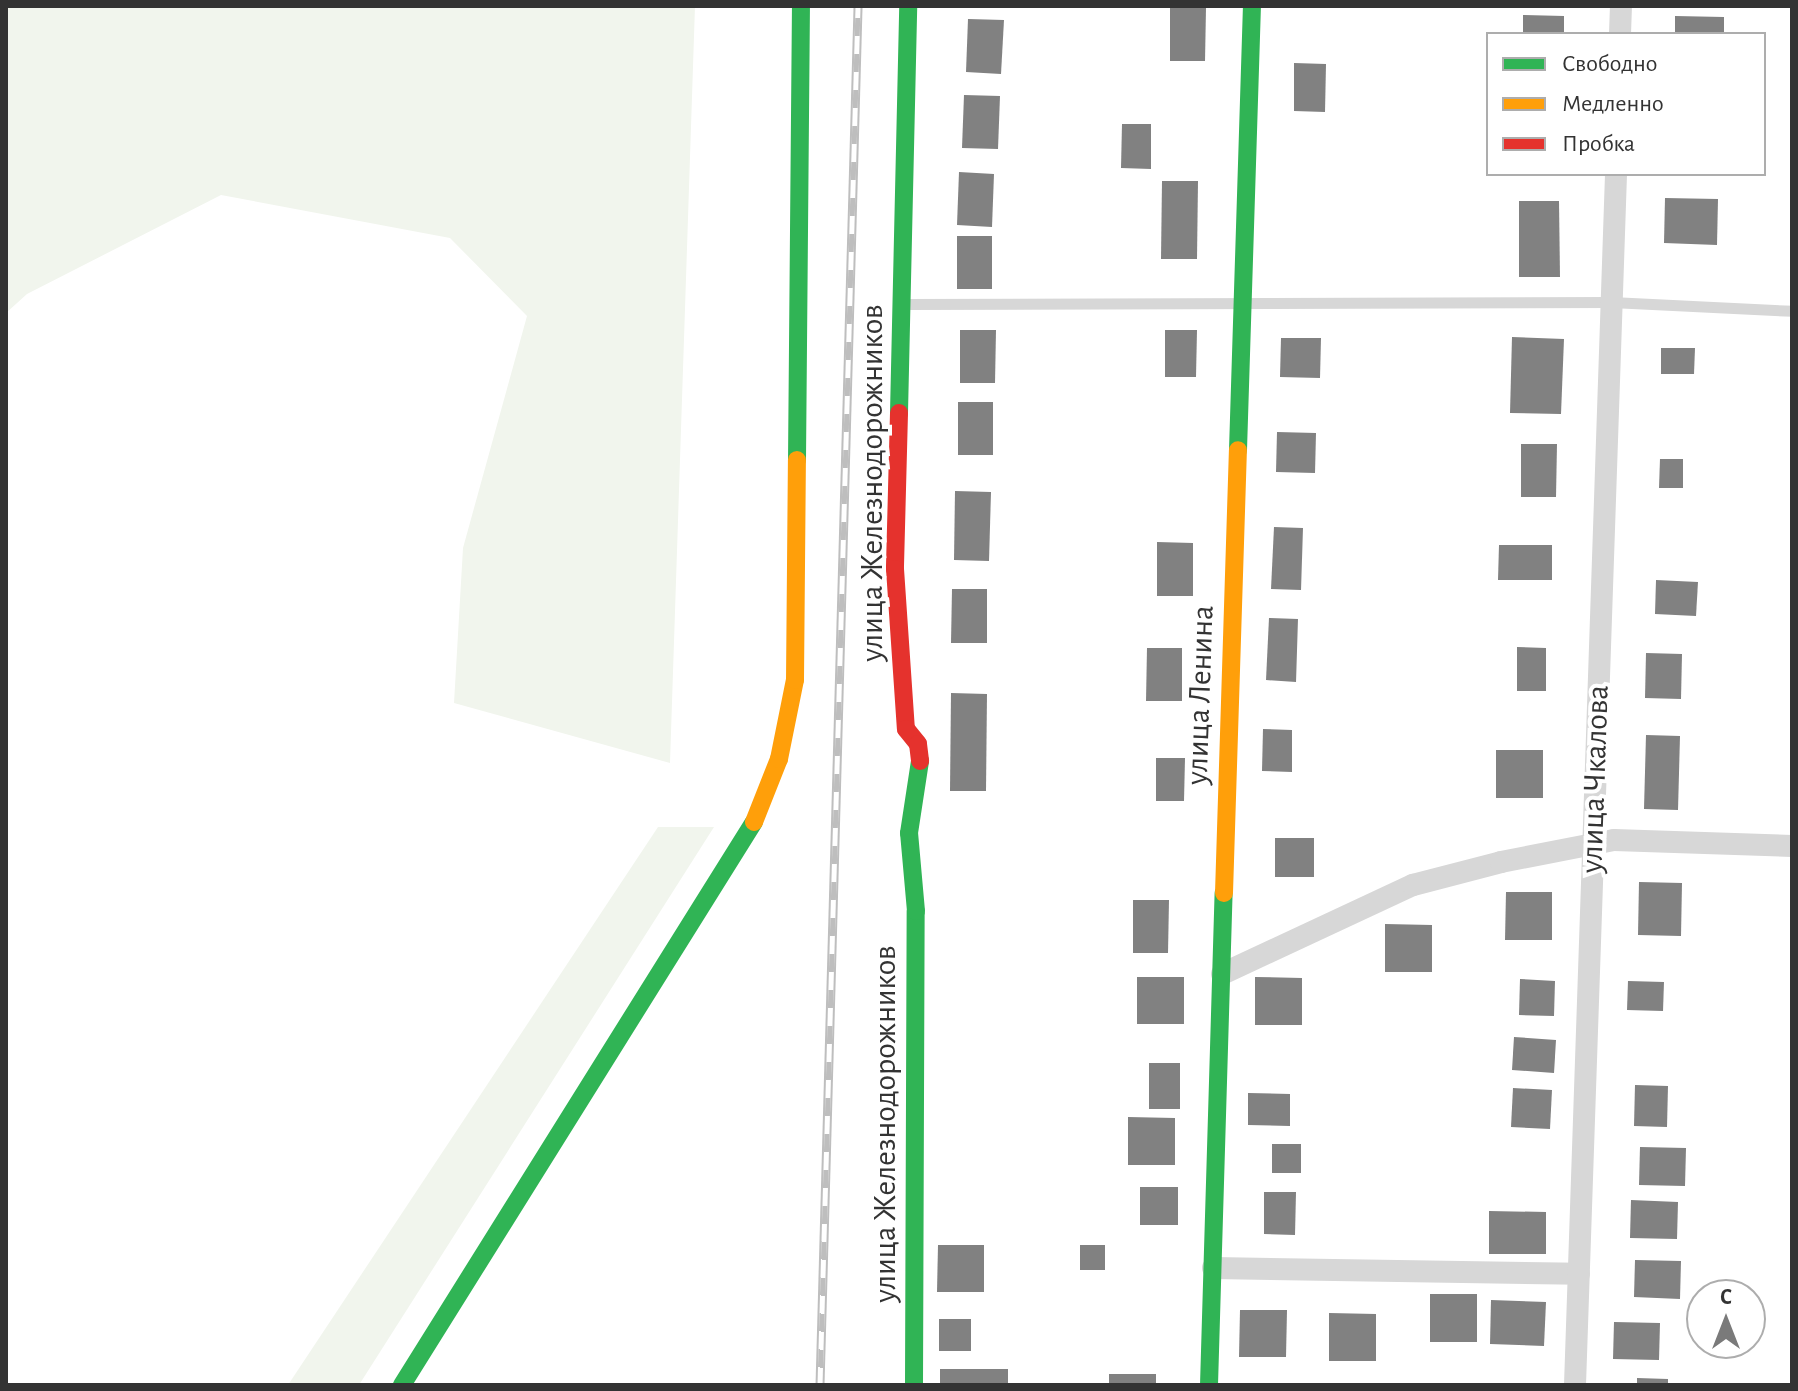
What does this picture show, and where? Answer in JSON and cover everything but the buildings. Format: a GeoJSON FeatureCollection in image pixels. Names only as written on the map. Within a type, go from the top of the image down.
{"type":"FeatureCollection","features":[{"type":"Feature","properties":{"kind":"street"},"geometry":{"type":"LineString","coordinates":[[402,1385],[758,816],[779,759],[795,680],[801,6]]}},
{"type":"Feature","properties":{"kind":"street","name":"улица Железнодорожников"},"geometry":{"type":"LineString","coordinates":[[908,6],[895,569],[906,729],[918,744],[921,775],[909,833],[916,911],[914,1385]]}},
{"type":"Feature","properties":{"kind":"street","name":"улица Ленина"},"geometry":{"type":"LineString","coordinates":[[1209,1385],[1252,6]]}},
{"type":"Feature","properties":{"kind":"street"},"geometry":{"type":"LineString","coordinates":[[1620,32],[1621,6]]}},
{"type":"Feature","properties":{"kind":"street","name":"улица Чкалова"},"geometry":{"type":"LineString","coordinates":[[1575,1385],[1616,176]]}},
{"type":"Feature","properties":{"kind":"street"},"geometry":{"type":"LineString","coordinates":[[1222,974],[1413,885],[1614,840],[1792,846]]}},
{"type":"Feature","properties":{"kind":"street"},"geometry":{"type":"LineString","coordinates":[[1213,1268],[1579,1274]]}},
{"type":"Feature","properties":{"kind":"lane"},"geometry":{"type":"LineString","coordinates":[[900,304],[1242,307],[1611,302],[1792,311]]}},
{"type":"Feature","properties":{"kind":"shaded area"},"geometry":{"type":"Polygon","coordinates":[[[6,6],[695,6],[670,763],[454,703],[463,548],[527,316],[450,238],[221,195],[27,294],[6,313],[6,6]]]}},
{"type":"Feature","properties":{"kind":"shaded area"},"geometry":{"type":"Polygon","coordinates":[[[658,827],[714,827],[359,1385],[288,1385],[658,827]]]}},
{"type":"Feature","properties":{"kind":"railway"},"geometry":{"type":"LineString","coordinates":[[820,1385],[858,6]]}},
{"type":"Feature","properties":{"kind":"traffic: fast"},"geometry":{"type":"LineString","coordinates":[[797,460],[801,6]]}},
{"type":"Feature","properties":{"kind":"traffic: fast"},"geometry":{"type":"LineString","coordinates":[[899,413],[908,6]]}},
{"type":"Feature","properties":{"kind":"traffic: fast"},"geometry":{"type":"LineString","coordinates":[[1238,450],[1252,6]]}},
{"type":"Feature","properties":{"kind":"traffic: fast"},"geometry":{"type":"LineString","coordinates":[[914,1385],[916,911],[909,833],[920,761]]}},
{"type":"Feature","properties":{"kind":"traffic: fast"},"geometry":{"type":"LineString","coordinates":[[402,1385],[754,822]]}},
{"type":"Feature","properties":{"kind":"traffic: fast"},"geometry":{"type":"LineString","coordinates":[[1209,1385],[1224,893]]}},
{"type":"Feature","properties":{"kind":"traffic: slow"},"geometry":{"type":"LineString","coordinates":[[1224,893],[1238,450]]}},
{"type":"Feature","properties":{"kind":"traffic: slow"},"geometry":{"type":"LineString","coordinates":[[754,822],[779,759],[795,680],[797,460]]}},
{"type":"Feature","properties":{"kind":"traffic: jam"},"geometry":{"type":"LineString","coordinates":[[899,413],[895,569],[906,729],[918,744],[920,761]]}}]}
